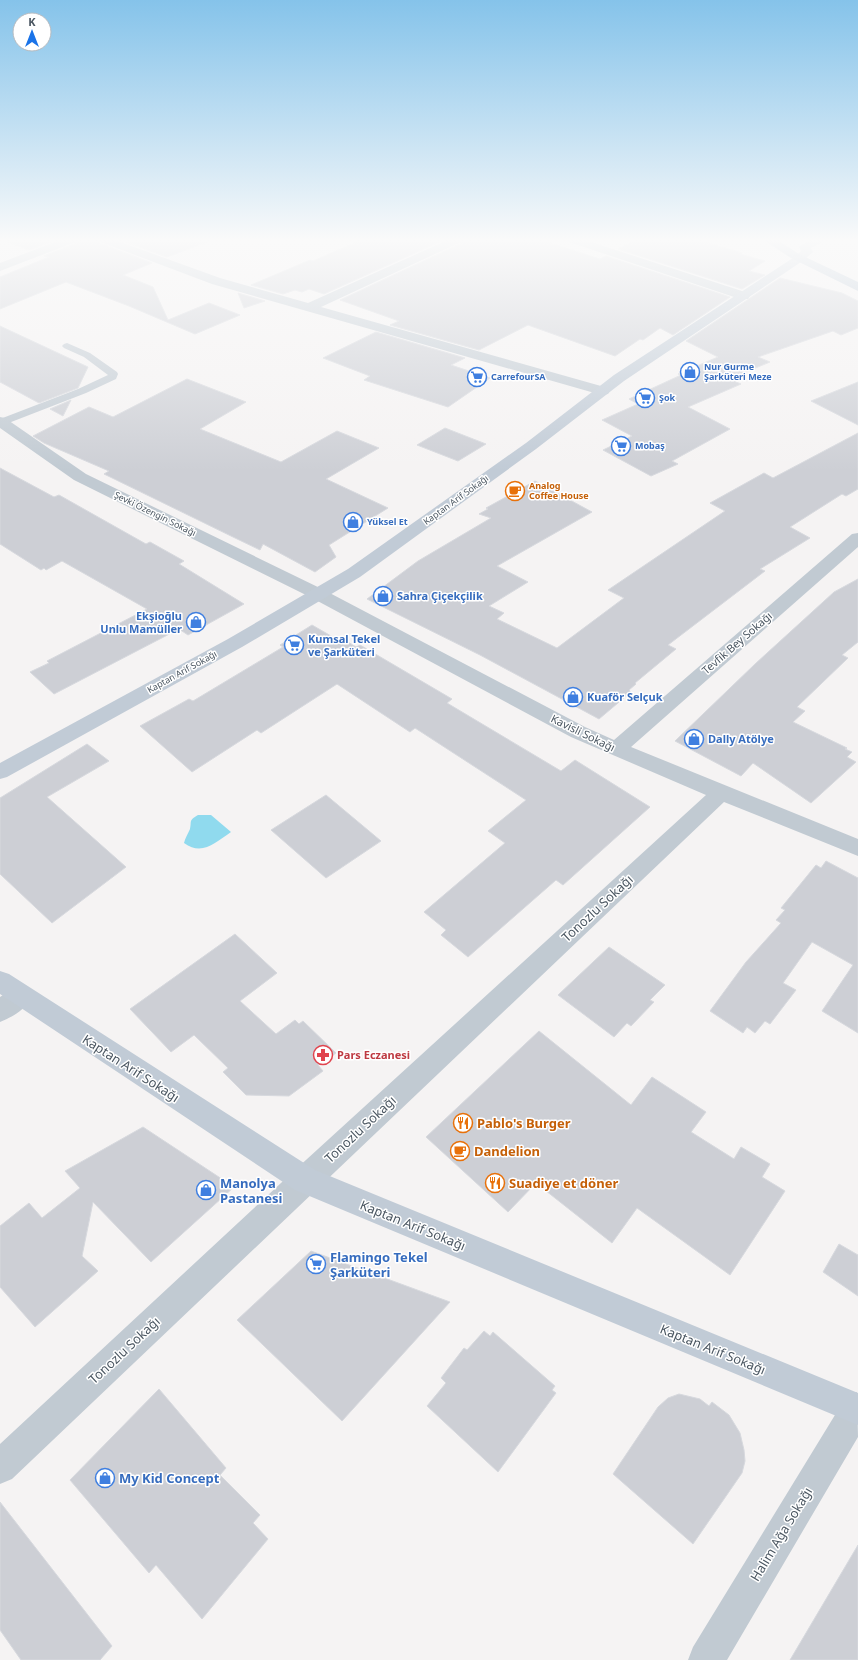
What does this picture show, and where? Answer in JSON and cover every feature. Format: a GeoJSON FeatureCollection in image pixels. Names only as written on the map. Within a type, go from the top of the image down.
{"type":"FeatureCollection","features":[{"type":"Feature","properties":{"kind":"street"},"geometry":{"type":"LineString","coordinates":[[338,316],[603,391]]}},
{"type":"Feature","properties":{"kind":"street","name":"Kaptan Arif Sokağı"},"geometry":{"type":"LineString","coordinates":[[0,772],[235,643],[354,573],[531,446],[619,378],[713,316]]}},
{"type":"Feature","properties":{"kind":"street","name":"Şevki Özengin Sokağı"},"geometry":{"type":"LineString","coordinates":[[1,422],[80,477],[318,594]]}},
{"type":"Feature","properties":{"kind":"street","name":"Tevfik Bey Sokağı"},"geometry":{"type":"LineString","coordinates":[[616,749],[858,538]]}},
{"type":"Feature","properties":{"kind":"street","name":"Kavisli Sokağı"},"geometry":{"type":"LineString","coordinates":[[318,594],[578,732],[858,848]]}},
{"type":"Feature","properties":{"kind":"street","name":"Tonozlu Sokağı"},"geometry":{"type":"LineString","coordinates":[[0,1467],[305,1180],[722,792]]}},
{"type":"Feature","properties":{"kind":"street","name":"Kaptan Arif Sokağı"},"geometry":{"type":"LineString","coordinates":[[7,996],[305,1180],[857,1408]]}},
{"type":"Feature","properties":{"kind":"street","name":"Halim Ağa Sokağı"},"geometry":{"type":"LineString","coordinates":[[706,1660],[857,1408]]}},
{"type":"Feature","properties":{"kind":"lane"},"geometry":{"type":"LineString","coordinates":[[1,422],[82,391],[112,377],[113,374],[87,355],[67,346]]}},
{"type":"Feature","properties":{"kind":"water"},"geometry":{"type":"Polygon","coordinates":[[[198,815],[211,815],[231,832],[214,844],[203,848],[191,847],[184,843],[190,829],[191,821],[198,815]]]}},
{"type":"Feature","properties":{"kind":"building"},"geometry":{"type":"Polygon","coordinates":[[[154,316],[166,316],[168,320],[177,316],[237,316],[195,334],[154,316]]]}},
{"type":"Feature","properties":{"kind":"building"},"geometry":{"type":"Polygon","coordinates":[[[386,316],[701,316],[673,335],[660,328],[643,340],[640,339],[615,356],[528,325],[479,350],[390,325],[399,321],[386,316]]]}},
{"type":"Feature","properties":{"kind":"building"},"geometry":{"type":"Polygon","coordinates":[[[723,316],[858,316],[858,328],[841,335],[833,331],[758,357],[770,362],[729,379],[741,384],[688,407],[730,429],[672,461],[678,464],[651,476],[603,450],[632,436],[602,420],[638,404],[629,399],[681,375],[678,374],[718,357],[686,341],[723,316]]]}},
{"type":"Feature","properties":{"kind":"building"},"geometry":{"type":"Polygon","coordinates":[[[0,326],[88,367],[78,388],[39,403],[0,382],[0,326]]]}},
{"type":"Feature","properties":{"kind":"building"},"geometry":{"type":"Polygon","coordinates":[[[376,332],[465,358],[451,365],[490,378],[448,407],[364,380],[370,376],[323,358],[376,332]]]}},
{"type":"Feature","properties":{"kind":"building"},"geometry":{"type":"Polygon","coordinates":[[[187,379],[246,402],[200,429],[281,462],[337,431],[379,448],[326,479],[388,508],[329,545],[336,557],[315,572],[263,544],[260,550],[233,537],[104,474],[109,471],[44,443],[33,436],[89,407],[113,417],[187,379]]]}},
{"type":"Feature","properties":{"kind":"building"},"geometry":{"type":"Polygon","coordinates":[[[858,382],[858,425],[811,401],[858,382]]]}},
{"type":"Feature","properties":{"kind":"building"},"geometry":{"type":"Polygon","coordinates":[[[71,400],[63,416],[50,409],[71,400]]]}},
{"type":"Feature","properties":{"kind":"building"},"geometry":{"type":"Polygon","coordinates":[[[445,428],[486,444],[458,461],[417,445],[445,428]]]}},
{"type":"Feature","properties":{"kind":"building"},"geometry":{"type":"Polygon","coordinates":[[[858,433],[858,489],[846,496],[842,494],[790,527],[810,538],[760,569],[765,571],[668,645],[676,649],[635,683],[636,684],[629,690],[631,692],[599,719],[480,655],[367,599],[418,561],[491,518],[479,514],[488,509],[486,508],[535,481],[592,512],[497,566],[528,582],[489,606],[504,613],[497,619],[557,648],[624,598],[608,590],[725,511],[710,503],[764,473],[773,478],[858,433]]]}},
{"type":"Feature","properties":{"kind":"building"},"geometry":{"type":"Polygon","coordinates":[[[0,468],[54,497],[59,495],[146,544],[150,542],[184,561],[179,564],[244,604],[188,635],[179,629],[54,694],[30,672],[49,663],[47,661],[147,609],[62,561],[46,570],[44,568],[41,570],[0,544],[0,468]]]}},
{"type":"Feature","properties":{"kind":"building"},"geometry":{"type":"Polygon","coordinates":[[[858,579],[858,642],[842,655],[848,658],[797,707],[805,711],[793,722],[847,748],[845,749],[852,752],[847,757],[856,762],[811,803],[753,763],[741,776],[675,741],[755,664],[834,592],[858,579]]]}},
{"type":"Feature","properties":{"kind":"building"},"geometry":{"type":"Polygon","coordinates":[[[312,625],[345,644],[348,642],[356,647],[360,645],[452,699],[447,703],[561,771],[575,760],[650,807],[563,885],[556,880],[468,957],[441,935],[446,930],[424,912],[505,843],[488,831],[526,800],[415,728],[410,732],[337,684],[261,733],[257,730],[192,772],[140,726],[189,699],[193,701],[283,647],[280,645],[312,625]]]}},
{"type":"Feature","properties":{"kind":"building"},"geometry":{"type":"Polygon","coordinates":[[[87,744],[109,761],[47,797],[126,867],[52,923],[0,874],[0,798],[87,744]]]}},
{"type":"Feature","properties":{"kind":"building"},"geometry":{"type":"Polygon","coordinates":[[[326,795],[381,841],[326,878],[271,830],[326,795]]]}},
{"type":"Feature","properties":{"kind":"building"},"geometry":{"type":"Polygon","coordinates":[[[826,861],[858,878],[858,1033],[822,1011],[853,965],[812,942],[783,983],[796,990],[770,1024],[765,1021],[755,1033],[747,1027],[743,1033],[710,1011],[746,962],[781,923],[776,920],[785,910],[781,908],[816,865],[821,868],[826,861]]]}},
{"type":"Feature","properties":{"kind":"building"},"geometry":{"type":"Polygon","coordinates":[[[235,934],[277,973],[240,1001],[276,1034],[295,1020],[299,1024],[303,1021],[336,1053],[318,1065],[323,1071],[289,1096],[246,1095],[223,1072],[228,1068],[194,1035],[171,1052],[130,1009],[235,934]]]}},
{"type":"Feature","properties":{"kind":"building"},"geometry":{"type":"Polygon","coordinates":[[[609,947],[665,985],[650,1000],[654,1002],[631,1026],[627,1023],[614,1037],[558,995],[609,947]]]}},
{"type":"Feature","properties":{"kind":"building"},"geometry":{"type":"Polygon","coordinates":[[[539,1031],[631,1105],[652,1077],[706,1112],[691,1132],[734,1159],[741,1147],[770,1164],[762,1177],[785,1191],[730,1275],[637,1208],[612,1243],[536,1183],[508,1212],[426,1137],[539,1031]]]}},
{"type":"Feature","properties":{"kind":"building"},"geometry":{"type":"Polygon","coordinates":[[[143,1127],[234,1187],[151,1262],[93,1202],[82,1256],[98,1271],[35,1327],[0,1287],[0,1226],[29,1203],[42,1218],[80,1188],[65,1171],[143,1127]]]}},
{"type":"Feature","properties":{"kind":"building"},"geometry":{"type":"Polygon","coordinates":[[[839,1244],[858,1255],[858,1296],[823,1272],[839,1244]]]}},
{"type":"Feature","properties":{"kind":"building"},"geometry":{"type":"Polygon","coordinates":[[[311,1251],[450,1302],[342,1421],[237,1320],[311,1251]]]}},
{"type":"Feature","properties":{"kind":"building"},"geometry":{"type":"Polygon","coordinates":[[[484,1331],[490,1336],[493,1332],[555,1386],[552,1390],[556,1393],[498,1472],[427,1406],[446,1383],[441,1378],[464,1348],[467,1350],[484,1331]]]}},
{"type":"Feature","properties":{"kind":"building"},"geometry":{"type":"Polygon","coordinates":[[[159,1389],[226,1468],[220,1475],[260,1515],[253,1523],[268,1539],[202,1619],[156,1565],[149,1573],[70,1480],[159,1389]]]}},
{"type":"Feature","properties":{"kind":"building"},"geometry":{"type":"Polygon","coordinates":[[[679,1394],[700,1399],[709,1406],[712,1402],[729,1415],[740,1433],[744,1450],[745,1461],[742,1473],[693,1544],[613,1474],[658,1407],[668,1398],[679,1394]]]}},
{"type":"Feature","properties":{"kind":"building"},"geometry":{"type":"Polygon","coordinates":[[[0,1502],[112,1646],[100,1660],[21,1660],[0,1630],[0,1502]]]}},
{"type":"Feature","properties":{"kind":"building"},"geometry":{"type":"Polygon","coordinates":[[[858,1545],[858,1660],[790,1660],[816,1616],[858,1545]]]}},
{"type":"Feature","properties":{"kind":"place","name":"Nur Gurme Şarküteri Meze"},"geometry":{"type":"Point","coordinates":[690,372]}},
{"type":"Feature","properties":{"kind":"place","name":"CarrefourSA"},"geometry":{"type":"Point","coordinates":[477,377]}},
{"type":"Feature","properties":{"kind":"place","name":"Şok"},"geometry":{"type":"Point","coordinates":[645,398]}},
{"type":"Feature","properties":{"kind":"place","name":"Mobaş"},"geometry":{"type":"Point","coordinates":[621,446]}},
{"type":"Feature","properties":{"kind":"place","name":"Analog Coffee House"},"geometry":{"type":"Point","coordinates":[515,491]}},
{"type":"Feature","properties":{"kind":"place","name":"Yüksel Et"},"geometry":{"type":"Point","coordinates":[353,522]}},
{"type":"Feature","properties":{"kind":"place","name":"Sahra Çiçekçilik"},"geometry":{"type":"Point","coordinates":[383,596]}},
{"type":"Feature","properties":{"kind":"place","name":"Ekşioğlu Unlu Mamüller"},"geometry":{"type":"Point","coordinates":[196,622]}},
{"type":"Feature","properties":{"kind":"place","name":"Kumsal Tekel ve Şarküteri"},"geometry":{"type":"Point","coordinates":[294,645]}},
{"type":"Feature","properties":{"kind":"place","name":"Kuaför Selçuk"},"geometry":{"type":"Point","coordinates":[573,697]}},
{"type":"Feature","properties":{"kind":"place","name":"Dally Atölye"},"geometry":{"type":"Point","coordinates":[694,739]}},
{"type":"Feature","properties":{"kind":"place","name":"Pars Eczanesi"},"geometry":{"type":"Point","coordinates":[323,1055]}},
{"type":"Feature","properties":{"kind":"place","name":"Pablo's Burger"},"geometry":{"type":"Point","coordinates":[463,1123]}},
{"type":"Feature","properties":{"kind":"place","name":"Dandelion"},"geometry":{"type":"Point","coordinates":[460,1151]}},
{"type":"Feature","properties":{"kind":"place","name":"Suadiye et döner"},"geometry":{"type":"Point","coordinates":[495,1183]}},
{"type":"Feature","properties":{"kind":"place","name":"Manolya Pastanesi"},"geometry":{"type":"Point","coordinates":[206,1190]}},
{"type":"Feature","properties":{"kind":"place","name":"Flamingo Tekel Şarküteri"},"geometry":{"type":"Point","coordinates":[316,1264]}},
{"type":"Feature","properties":{"kind":"place","name":"My Kid Concept"},"geometry":{"type":"Point","coordinates":[105,1478]}}]}
